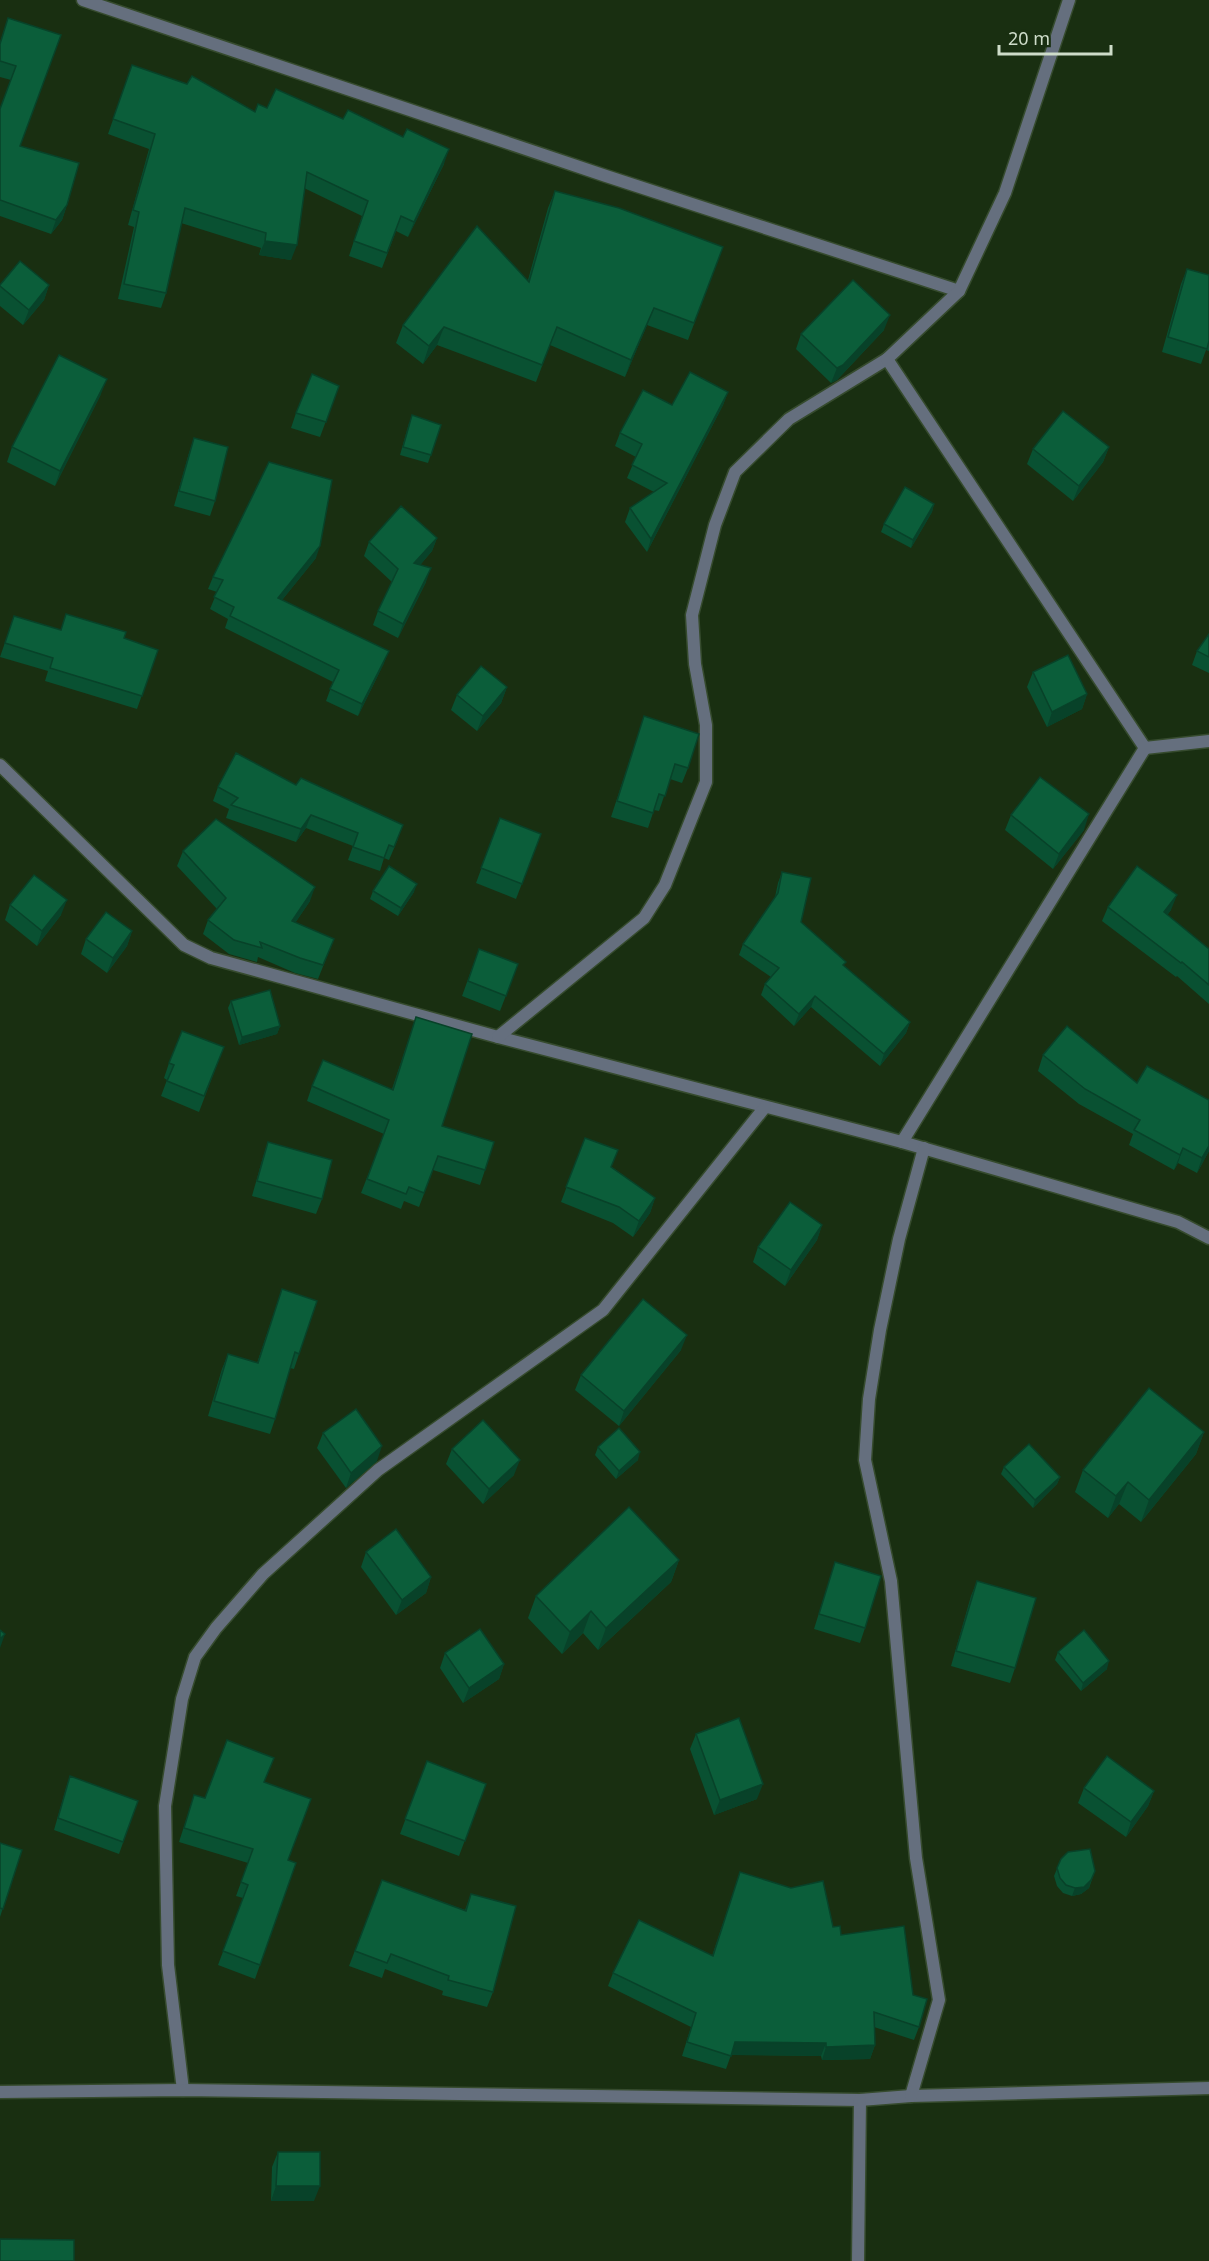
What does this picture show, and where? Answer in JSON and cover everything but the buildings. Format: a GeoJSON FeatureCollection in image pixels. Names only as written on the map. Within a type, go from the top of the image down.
{"type":"FeatureCollection","features":[{"type":"Feature","properties":{"kind":"street"},"geometry":{"type":"LineString","coordinates":[[83,0],[594,172],[959,291]]}},
{"type":"Feature","properties":{"kind":"street"},"geometry":{"type":"LineString","coordinates":[[498,1037],[644,918],[665,885],[706,782],[706,725],[695,664],[692,615],[715,525],[735,472],[789,418],[887,359],[959,291],[1005,193],[1069,0]]}},
{"type":"Feature","properties":{"kind":"street"},"geometry":{"type":"LineString","coordinates":[[887,359],[1145,748]]}},
{"type":"Feature","properties":{"kind":"street"},"geometry":{"type":"LineString","coordinates":[[1145,748],[1209,741]]}},
{"type":"Feature","properties":{"kind":"street"},"geometry":{"type":"LineString","coordinates":[[902,1142],[1145,748]]}},
{"type":"Feature","properties":{"kind":"street"},"geometry":{"type":"LineString","coordinates":[[0,765],[184,945],[211,958],[498,1037],[924,1148],[1178,1222],[1209,1238]]}},
{"type":"Feature","properties":{"kind":"street"},"geometry":{"type":"LineString","coordinates":[[183,2090],[168,1965],[165,1806],[182,1699],[195,1658],[216,1628],[262,1574],[378,1470],[603,1310],[765,1107]]}},
{"type":"Feature","properties":{"kind":"street"},"geometry":{"type":"LineString","coordinates":[[911,2096],[939,2000],[916,1858],[891,1581],[866,1460],[869,1399],[880,1330],[899,1239],[924,1148]]}},
{"type":"Feature","properties":{"kind":"street"},"geometry":{"type":"LineString","coordinates":[[0,2092],[183,2090],[860,2100],[911,2096],[1209,2088]]}},
{"type":"Feature","properties":{"kind":"street"},"geometry":{"type":"LineString","coordinates":[[858,2261],[860,2100]]}}]}
